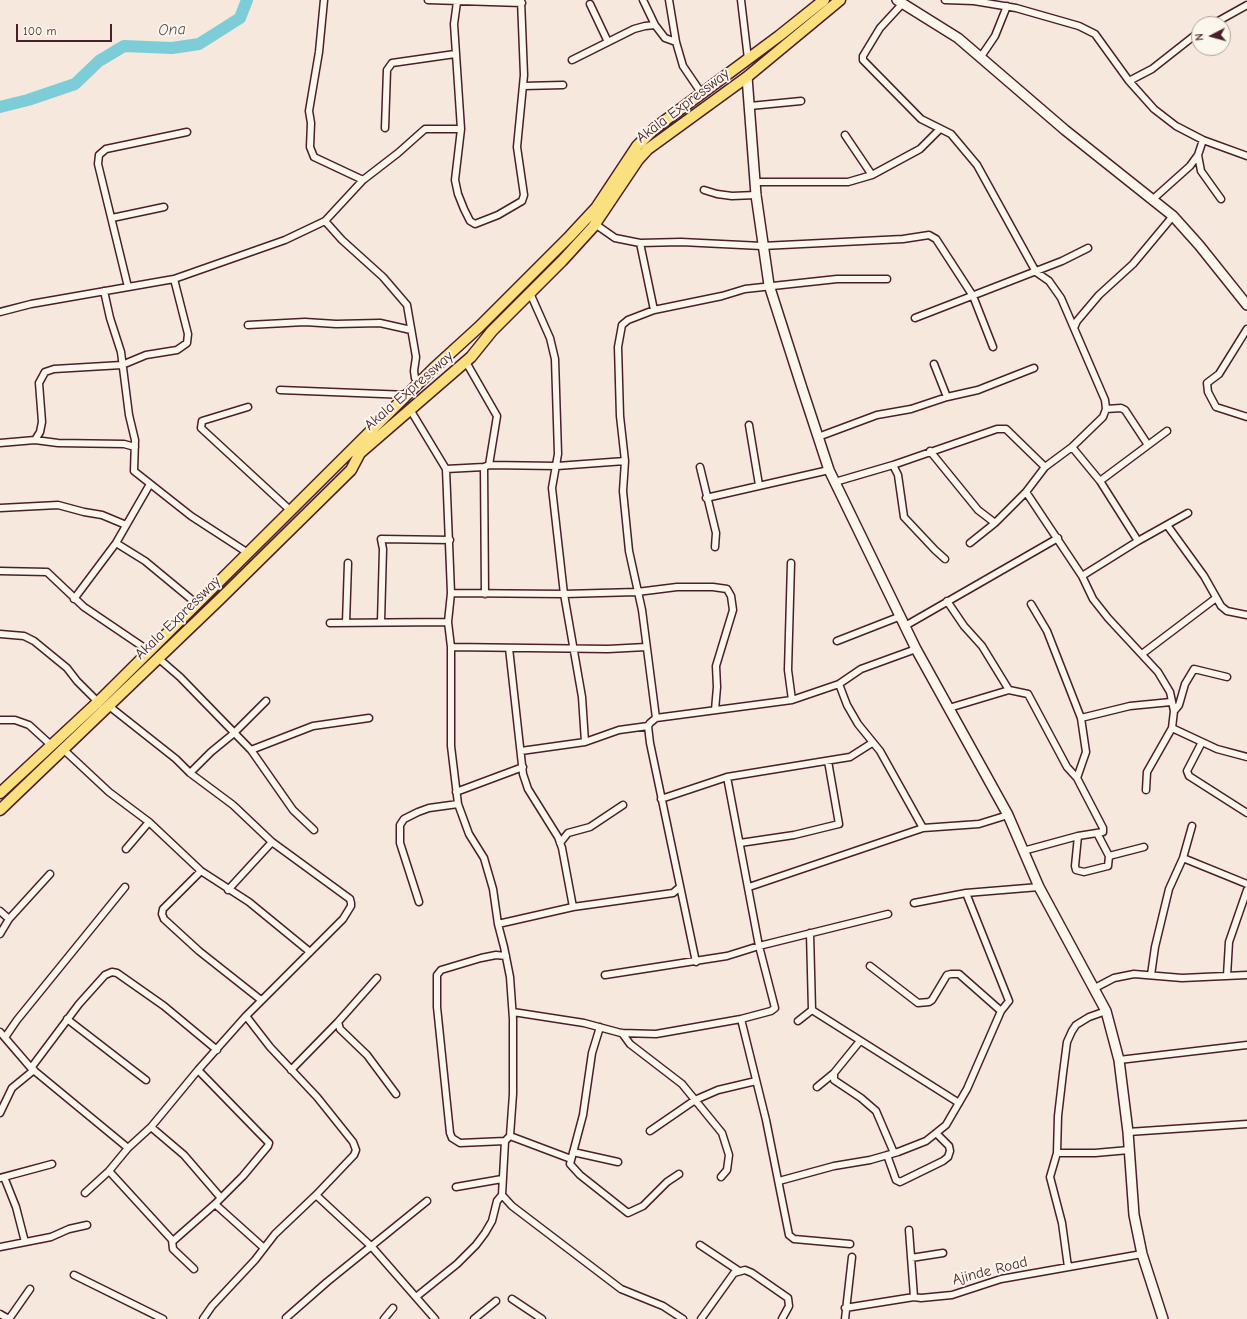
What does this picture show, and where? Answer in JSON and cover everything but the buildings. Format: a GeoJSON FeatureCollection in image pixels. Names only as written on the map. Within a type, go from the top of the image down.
{"type":"FeatureCollection","features":[{"type":"Feature","properties":{"kind":"main road","name":"Akala Expressway"},"geometry":{"type":"LineString","coordinates":[[0,793],[98,702],[434,368],[479,327],[584,222],[596,208],[637,146],[655,128],[702,94],[824,0]]}},
{"type":"Feature","properties":{"kind":"main road","name":"Akala Expressway"},"geometry":{"type":"LineString","coordinates":[[0,810],[64,750],[351,470],[360,453],[411,411],[468,360],[492,331],[595,224],[638,160],[648,150],[747,77],[840,0]]}},
{"type":"Feature","properties":{"kind":"main road"},"geometry":{"type":"LineString","coordinates":[[452,352],[468,360]]}},
{"type":"Feature","properties":{"kind":"main road"},"geometry":{"type":"LineString","coordinates":[[434,368],[445,381]]}},
{"type":"Feature","properties":{"kind":"main road"},"geometry":{"type":"LineString","coordinates":[[126,673],[134,682]]}},
{"type":"Feature","properties":{"kind":"street"},"geometry":{"type":"LineString","coordinates":[[324,0],[319,52],[309,111],[311,123],[310,147],[314,157],[363,180]]}},
{"type":"Feature","properties":{"kind":"street"},"geometry":{"type":"LineString","coordinates":[[428,0],[457,2],[521,1],[524,75],[518,147],[524,195],[522,201],[498,215],[475,224],[470,221],[464,209],[458,194],[455,180],[461,129],[454,24],[457,2]]}},
{"type":"Feature","properties":{"kind":"street"},"geometry":{"type":"LineString","coordinates":[[644,0],[655,25],[665,38],[676,42]]}},
{"type":"Feature","properties":{"kind":"street"},"geometry":{"type":"LineString","coordinates":[[669,0],[676,42],[683,66],[702,94]]}},
{"type":"Feature","properties":{"kind":"street"},"geometry":{"type":"LineString","coordinates":[[741,0],[748,59]]}},
{"type":"Feature","properties":{"kind":"street"},"geometry":{"type":"LineString","coordinates":[[945,0],[974,1],[1007,6],[1041,14],[1079,26],[1095,34],[1129,82],[1160,113],[1176,126],[1203,140],[1247,156]]}},
{"type":"Feature","properties":{"kind":"street"},"geometry":{"type":"LineString","coordinates":[[970,543],[995,523],[1026,492],[1045,467],[1072,447],[1103,417],[1106,409],[1105,400],[1061,298],[1049,281],[1036,272],[978,165],[952,134],[921,119],[862,60],[880,28],[900,1],[958,38],[980,58],[1173,216],[1200,245],[1247,305]]}},
{"type":"Feature","properties":{"kind":"street"},"geometry":{"type":"LineString","coordinates":[[590,4],[608,42]]}},
{"type":"Feature","properties":{"kind":"street"},"geometry":{"type":"LineString","coordinates":[[1227,16],[1247,5]]}},
{"type":"Feature","properties":{"kind":"street"},"geometry":{"type":"LineString","coordinates":[[980,58],[995,36],[1007,6]]}},
{"type":"Feature","properties":{"kind":"street"},"geometry":{"type":"LineString","coordinates":[[572,60],[634,29],[655,25]]}},
{"type":"Feature","properties":{"kind":"street"},"geometry":{"type":"LineString","coordinates":[[1129,82],[1152,69],[1191,38]]}},
{"type":"Feature","properties":{"kind":"street"},"geometry":{"type":"LineString","coordinates":[[385,128],[388,70],[392,63],[455,54]]}},
{"type":"Feature","properties":{"kind":"street"},"geometry":{"type":"LineString","coordinates":[[747,77],[756,195],[762,246],[769,285],[829,470],[916,649],[1008,815],[1039,888],[1106,1011],[1119,1060],[1128,1132],[1134,1215],[1142,1254],[1163,1319]]}},
{"type":"Feature","properties":{"kind":"street"},"geometry":{"type":"LineString","coordinates":[[522,86],[563,85]]}},
{"type":"Feature","properties":{"kind":"street"},"geometry":{"type":"LineString","coordinates":[[750,106],[801,101]]}},
{"type":"Feature","properties":{"kind":"street"},"geometry":{"type":"LineString","coordinates":[[0,312],[31,304],[174,279],[275,244],[325,221],[363,180],[398,153],[425,129],[461,129]]}},
{"type":"Feature","properties":{"kind":"street"},"geometry":{"type":"LineString","coordinates":[[755,182],[848,182],[872,176],[920,149],[940,129]]}},
{"type":"Feature","properties":{"kind":"street"},"geometry":{"type":"LineString","coordinates":[[128,287],[97,160],[101,152],[106,149],[187,132]]}},
{"type":"Feature","properties":{"kind":"street"},"geometry":{"type":"LineString","coordinates":[[845,135],[872,176]]}},
{"type":"Feature","properties":{"kind":"street"},"geometry":{"type":"LineString","coordinates":[[1152,200],[1190,166],[1198,155],[1203,140]]}},
{"type":"Feature","properties":{"kind":"street"},"geometry":{"type":"LineString","coordinates":[[1198,155],[1201,171],[1221,199]]}},
{"type":"Feature","properties":{"kind":"street"},"geometry":{"type":"LineString","coordinates":[[704,190],[716,194],[732,196],[756,195]]}},
{"type":"Feature","properties":{"kind":"street"},"geometry":{"type":"LineString","coordinates":[[112,218],[164,207]]}},
{"type":"Feature","properties":{"kind":"street"},"geometry":{"type":"LineString","coordinates":[[1074,328],[1077,321],[1099,295],[1133,264],[1173,216]]}},
{"type":"Feature","properties":{"kind":"street"},"geometry":{"type":"LineString","coordinates":[[325,221],[342,240],[383,277],[407,305],[411,316],[411,330],[416,357],[414,371],[415,378],[420,383]]}},
{"type":"Feature","properties":{"kind":"street"},"geometry":{"type":"LineString","coordinates":[[595,224],[615,238],[640,243],[681,242],[762,246],[903,240],[929,235],[936,239],[973,296],[993,347]]}},
{"type":"Feature","properties":{"kind":"street"},"geometry":{"type":"LineString","coordinates":[[640,243],[654,310]]}},
{"type":"Feature","properties":{"kind":"street"},"geometry":{"type":"LineString","coordinates":[[915,318],[1036,272],[1088,248]]}},
{"type":"Feature","properties":{"kind":"street"},"geometry":{"type":"LineString","coordinates":[[35,440],[40,432],[42,422],[39,383],[45,372],[54,369],[122,365],[146,356],[178,350],[187,343],[188,334],[174,279]]}},
{"type":"Feature","properties":{"kind":"street"},"geometry":{"type":"LineString","coordinates":[[656,718],[642,610],[629,551],[623,491],[625,460],[620,416],[618,347],[619,334],[622,325],[628,320],[654,310],[722,296],[745,289],[769,285],[837,279],[887,279]]}},
{"type":"Feature","properties":{"kind":"street"},"geometry":{"type":"LineString","coordinates":[[104,291],[110,318],[119,344],[135,447],[134,471],[191,516],[248,553]]}},
{"type":"Feature","properties":{"kind":"street"},"geometry":{"type":"LineString","coordinates":[[530,293],[550,338],[555,359],[558,454],[552,488],[564,594],[582,697],[585,742]]}},
{"type":"Feature","properties":{"kind":"street"},"geometry":{"type":"LineString","coordinates":[[248,326],[306,322],[336,324],[380,323],[411,330]]}},
{"type":"Feature","properties":{"kind":"street"},"geometry":{"type":"LineString","coordinates":[[1247,329],[1219,374],[1208,382],[1208,392],[1216,407],[1247,417]]}},
{"type":"Feature","properties":{"kind":"street"},"geometry":{"type":"LineString","coordinates":[[468,360],[497,416],[487,466],[485,594]]}},
{"type":"Feature","properties":{"kind":"street"},"geometry":{"type":"LineString","coordinates":[[934,364],[947,397]]}},
{"type":"Feature","properties":{"kind":"street"},"geometry":{"type":"LineString","coordinates":[[818,437],[877,415],[911,409],[947,397],[978,390],[1034,368]]}},
{"type":"Feature","properties":{"kind":"street"},"geometry":{"type":"LineString","coordinates":[[280,390],[408,395]]}},
{"type":"Feature","properties":{"kind":"street"},"geometry":{"type":"LineString","coordinates":[[248,407],[202,421],[200,428],[291,511]]}},
{"type":"Feature","properties":{"kind":"street"},"geometry":{"type":"LineString","coordinates":[[1106,409],[1121,408],[1125,410],[1148,445]]}},
{"type":"Feature","properties":{"kind":"street"},"geometry":{"type":"LineString","coordinates":[[411,411],[446,469],[451,593],[448,622],[451,647],[451,746],[456,792],[458,804],[469,834],[484,858],[506,956],[513,1012],[513,1094],[502,1179],[502,1195],[497,1201],[492,1221],[485,1234],[476,1245],[458,1264],[416,1297]]}},
{"type":"Feature","properties":{"kind":"street"},"geometry":{"type":"LineString","coordinates":[[749,425],[759,485]]}},
{"type":"Feature","properties":{"kind":"street"},"geometry":{"type":"LineString","coordinates":[[836,482],[893,465],[997,429],[1006,429],[1045,467]]}},
{"type":"Feature","properties":{"kind":"street"},"geometry":{"type":"LineString","coordinates":[[1100,481],[1167,431]]}},
{"type":"Feature","properties":{"kind":"street"},"geometry":{"type":"LineString","coordinates":[[0,442],[35,440],[58,443],[124,444],[135,447]]}},
{"type":"Feature","properties":{"kind":"street"},"geometry":{"type":"LineString","coordinates":[[1072,447],[1100,481],[1138,541]]}},
{"type":"Feature","properties":{"kind":"street"},"geometry":{"type":"LineString","coordinates":[[930,451],[978,510],[995,523]]}},
{"type":"Feature","properties":{"kind":"street"},"geometry":{"type":"LineString","coordinates":[[446,469],[487,466],[566,465],[625,460]]}},
{"type":"Feature","properties":{"kind":"street"},"geometry":{"type":"LineString","coordinates":[[893,465],[898,475],[904,517],[945,559]]}},
{"type":"Feature","properties":{"kind":"street"},"geometry":{"type":"LineString","coordinates":[[700,467],[706,498],[716,533],[715,547]]}},
{"type":"Feature","properties":{"kind":"street"},"geometry":{"type":"LineString","coordinates":[[706,498],[829,470]]}},
{"type":"Feature","properties":{"kind":"street"},"geometry":{"type":"LineString","coordinates":[[74,599],[116,544],[150,484]]}},
{"type":"Feature","properties":{"kind":"street"},"geometry":{"type":"LineString","coordinates":[[1026,492],[1082,576],[1093,599],[1108,618],[1158,672],[1171,698],[1174,711],[1172,728],[1147,772],[1146,790]]}},
{"type":"Feature","properties":{"kind":"street"},"geometry":{"type":"LineString","coordinates":[[0,508],[58,505],[102,515],[126,525]]}},
{"type":"Feature","properties":{"kind":"street"},"geometry":{"type":"LineString","coordinates":[[1082,576],[1138,541],[1188,513]]}},
{"type":"Feature","properties":{"kind":"street"},"geometry":{"type":"LineString","coordinates":[[1167,525],[1204,576],[1220,606],[1227,611],[1247,614]]}},
{"type":"Feature","properties":{"kind":"street"},"geometry":{"type":"LineString","coordinates":[[905,626],[1058,538]]}},
{"type":"Feature","properties":{"kind":"street"},"geometry":{"type":"LineString","coordinates":[[381,622],[383,549],[381,540],[450,540]]}},
{"type":"Feature","properties":{"kind":"street"},"geometry":{"type":"LineString","coordinates":[[116,544],[145,561],[197,604]]}},
{"type":"Feature","properties":{"kind":"street"},"geometry":{"type":"LineString","coordinates":[[346,623],[348,563]]}},
{"type":"Feature","properties":{"kind":"street"},"geometry":{"type":"LineString","coordinates":[[791,563],[788,670],[792,700]]}},
{"type":"Feature","properties":{"kind":"street"},"geometry":{"type":"LineString","coordinates":[[0,571],[47,572],[74,599],[149,651]]}},
{"type":"Feature","properties":{"kind":"street"},"geometry":{"type":"LineString","coordinates":[[451,593],[564,594],[637,592],[677,587],[713,587],[727,589],[731,596],[733,610],[716,666],[717,687],[715,710]]}},
{"type":"Feature","properties":{"kind":"street"},"geometry":{"type":"LineString","coordinates":[[1142,654],[1216,598]]}},
{"type":"Feature","properties":{"kind":"street"},"geometry":{"type":"LineString","coordinates":[[947,601],[964,626],[982,646],[1009,690]]}},
{"type":"Feature","properties":{"kind":"street"},"geometry":{"type":"LineString","coordinates":[[1031,604],[1047,631],[1081,718],[1086,752],[1077,778]]}},
{"type":"Feature","properties":{"kind":"street"},"geometry":{"type":"LineString","coordinates":[[837,641],[900,616]]}},
{"type":"Feature","properties":{"kind":"street"},"geometry":{"type":"LineString","coordinates":[[330,623],[448,622]]}},
{"type":"Feature","properties":{"kind":"street"},"geometry":{"type":"LineString","coordinates":[[0,634],[24,636],[34,641],[66,668],[76,681],[98,702]]}},
{"type":"Feature","properties":{"kind":"street"},"geometry":{"type":"LineString","coordinates":[[451,647],[608,649],[646,647]]}},
{"type":"Feature","properties":{"kind":"street"},"geometry":{"type":"LineString","coordinates":[[509,648],[523,767],[528,789],[560,843],[573,907]]}},
{"type":"Feature","properties":{"kind":"street"},"geometry":{"type":"LineString","coordinates":[[521,751],[585,742],[619,730],[648,726],[656,718],[792,700],[839,684],[862,669],[916,649]]}},
{"type":"Feature","properties":{"kind":"street"},"geometry":{"type":"LineString","coordinates":[[158,658],[224,721],[234,734],[251,750],[293,810],[314,830]]}},
{"type":"Feature","properties":{"kind":"street"},"geometry":{"type":"LineString","coordinates":[[1174,711],[1179,705],[1187,679],[1194,669],[1227,677]]}},
{"type":"Feature","properties":{"kind":"street"},"geometry":{"type":"LineString","coordinates":[[839,684],[847,705],[872,743],[880,752],[923,828]]}},
{"type":"Feature","properties":{"kind":"street"},"geometry":{"type":"LineString","coordinates":[[949,708],[1009,690],[1022,691],[1028,694],[1066,767],[1077,778],[1103,828],[1103,832],[1078,836],[1023,851]]}},
{"type":"Feature","properties":{"kind":"street"},"geometry":{"type":"LineString","coordinates":[[1081,718],[1171,698],[1183,692]]}},
{"type":"Feature","properties":{"kind":"street"},"geometry":{"type":"LineString","coordinates":[[190,774],[221,742],[234,734],[266,701]]}},
{"type":"Feature","properties":{"kind":"street"},"geometry":{"type":"LineString","coordinates":[[85,1193],[110,1171],[128,1148],[151,1127],[198,1070],[261,1000],[344,919],[351,906],[350,899],[272,842],[233,805],[190,774],[176,759],[109,706]]}},
{"type":"Feature","properties":{"kind":"street"},"geometry":{"type":"LineString","coordinates":[[251,750],[313,726],[369,718]]}},
{"type":"Feature","properties":{"kind":"street"},"geometry":{"type":"LineString","coordinates":[[0,720],[15,720],[29,725],[52,746]]}},
{"type":"Feature","properties":{"kind":"street"},"geometry":{"type":"LineString","coordinates":[[648,726],[654,768],[662,799],[696,962]]}},
{"type":"Feature","properties":{"kind":"street"},"geometry":{"type":"LineString","coordinates":[[1172,728],[1217,749],[1247,757]]}},
{"type":"Feature","properties":{"kind":"street"},"geometry":{"type":"LineString","coordinates":[[1202,742],[1187,771],[1189,776],[1247,813]]}},
{"type":"Feature","properties":{"kind":"street"},"geometry":{"type":"LineString","coordinates":[[662,799],[727,777],[850,757],[872,743]]}},
{"type":"Feature","properties":{"kind":"street"},"geometry":{"type":"LineString","coordinates":[[64,750],[109,792],[149,822],[201,871],[269,916],[310,952]]}},
{"type":"Feature","properties":{"kind":"street"},"geometry":{"type":"LineString","coordinates":[[740,843],[794,835],[839,824],[828,761]]}},
{"type":"Feature","properties":{"kind":"street"},"geometry":{"type":"LineString","coordinates":[[456,792],[523,767]]}},
{"type":"Feature","properties":{"kind":"street"},"geometry":{"type":"LineString","coordinates":[[513,1012],[554,1017],[622,1033],[656,1034],[741,1019],[771,1011],[775,1008],[759,946],[727,777]]}},
{"type":"Feature","properties":{"kind":"street"},"geometry":{"type":"LineString","coordinates":[[419,902],[400,843],[400,825],[404,819],[429,808],[458,804]]}},
{"type":"Feature","properties":{"kind":"street"},"geometry":{"type":"LineString","coordinates":[[560,843],[568,833],[590,827],[623,805]]}},
{"type":"Feature","properties":{"kind":"street"},"geometry":{"type":"LineString","coordinates":[[749,887],[923,828],[979,824],[1008,815]]}},
{"type":"Feature","properties":{"kind":"street"},"geometry":{"type":"LineString","coordinates":[[126,849],[149,822]]}},
{"type":"Feature","properties":{"kind":"street"},"geometry":{"type":"LineString","coordinates":[[1151,975],[1155,947],[1169,889],[1182,858],[1192,826]]}},
{"type":"Feature","properties":{"kind":"street"},"geometry":{"type":"LineString","coordinates":[[1078,836],[1075,866],[1076,870],[1084,872],[1108,866],[1109,856],[1105,851],[1098,833]]}},
{"type":"Feature","properties":{"kind":"street"},"geometry":{"type":"LineString","coordinates":[[228,890],[272,842]]}},
{"type":"Feature","properties":{"kind":"street"},"geometry":{"type":"LineString","coordinates":[[1109,856],[1144,846]]}},
{"type":"Feature","properties":{"kind":"street"},"geometry":{"type":"LineString","coordinates":[[1182,858],[1247,884]]}},
{"type":"Feature","properties":{"kind":"street"},"geometry":{"type":"LineString","coordinates":[[201,871],[163,909],[162,914],[164,919],[199,951],[261,1000]]}},
{"type":"Feature","properties":{"kind":"street"},"geometry":{"type":"LineString","coordinates":[[0,934],[9,919],[50,874]]}},
{"type":"Feature","properties":{"kind":"street"},"geometry":{"type":"LineString","coordinates":[[6,1036],[17,1020],[125,887]]}},
{"type":"Feature","properties":{"kind":"street"},"geometry":{"type":"LineString","coordinates":[[498,924],[573,907],[673,892],[680,887]]}},
{"type":"Feature","properties":{"kind":"street"},"geometry":{"type":"LineString","coordinates":[[914,903],[966,893],[1039,888]]}},
{"type":"Feature","properties":{"kind":"street"},"geometry":{"type":"LineString","coordinates":[[1227,976],[1229,942],[1247,890]]}},
{"type":"Feature","properties":{"kind":"street"},"geometry":{"type":"LineString","coordinates":[[673,892],[683,899]]}},
{"type":"Feature","properties":{"kind":"street"},"geometry":{"type":"LineString","coordinates":[[779,1181],[834,1166],[870,1160],[914,1147],[937,1134],[946,1125],[959,1103],[1001,1011],[1009,1001],[966,893]]}},
{"type":"Feature","properties":{"kind":"street"},"geometry":{"type":"LineString","coordinates":[[0,911],[9,919]]}},
{"type":"Feature","properties":{"kind":"street"},"geometry":{"type":"LineString","coordinates":[[606,974],[696,962],[739,953],[759,946],[888,914]]}},
{"type":"Feature","properties":{"kind":"street"},"geometry":{"type":"LineString","coordinates":[[810,933],[812,1010]]}},
{"type":"Feature","properties":{"kind":"street"},"geometry":{"type":"LineString","coordinates":[[506,956],[496,956],[474,960],[441,970],[436,975],[437,1007],[450,1133],[452,1138],[460,1143],[507,1138],[571,1159]]}},
{"type":"Feature","properties":{"kind":"street"},"geometry":{"type":"LineString","coordinates":[[870,966],[918,1003],[929,1002],[932,1000],[947,975],[959,974],[1001,1011]]}},
{"type":"Feature","properties":{"kind":"street"},"geometry":{"type":"LineString","coordinates":[[0,1113],[12,1088],[33,1069],[67,1019],[105,975],[112,972],[117,973],[164,1006],[217,1050]]}},
{"type":"Feature","properties":{"kind":"street"},"geometry":{"type":"LineString","coordinates":[[1093,989],[1118,977],[1134,974],[1182,978],[1247,975]]}},
{"type":"Feature","properties":{"kind":"street"},"geometry":{"type":"LineString","coordinates":[[291,1070],[333,1028],[377,978]]}},
{"type":"Feature","properties":{"kind":"street"},"geometry":{"type":"LineString","coordinates":[[812,1010],[959,1103]]}},
{"type":"Feature","properties":{"kind":"street"},"geometry":{"type":"LineString","coordinates":[[798,1021],[812,1010]]}},
{"type":"Feature","properties":{"kind":"street"},"geometry":{"type":"LineString","coordinates":[[1068,1267],[1062,1223],[1050,1177],[1057,1153],[1058,1116],[1067,1042],[1076,1025],[1089,1017],[1106,1011]]}},
{"type":"Feature","properties":{"kind":"street"},"geometry":{"type":"LineString","coordinates":[[203,1319],[212,1306],[275,1234],[316,1195],[354,1155],[356,1150],[353,1142],[317,1097],[270,1047],[246,1016]]}},
{"type":"Feature","properties":{"kind":"street"},"geometry":{"type":"LineString","coordinates":[[67,1019],[146,1080]]}},
{"type":"Feature","properties":{"kind":"street"},"geometry":{"type":"LineString","coordinates":[[741,1019],[779,1181],[789,1235],[792,1237],[850,1244]]}},
{"type":"Feature","properties":{"kind":"street"},"geometry":{"type":"LineString","coordinates":[[338,1022],[340,1029],[367,1055],[396,1094]]}},
{"type":"Feature","properties":{"kind":"street"},"geometry":{"type":"LineString","coordinates":[[600,1027],[590,1064],[583,1115],[570,1164],[580,1175],[628,1213],[643,1206],[668,1182],[679,1174]]}},
{"type":"Feature","properties":{"kind":"street"},"geometry":{"type":"LineString","coordinates":[[333,1028],[340,1029]]}},
{"type":"Feature","properties":{"kind":"street"},"geometry":{"type":"LineString","coordinates":[[0,1032],[6,1036],[33,1069],[128,1148]]}},
{"type":"Feature","properties":{"kind":"street"},"geometry":{"type":"LineString","coordinates":[[622,1033],[630,1044],[682,1084],[726,1139],[729,1163],[727,1170],[721,1177]]}},
{"type":"Feature","properties":{"kind":"street"},"geometry":{"type":"LineString","coordinates":[[817,1087],[834,1072],[860,1041]]}},
{"type":"Feature","properties":{"kind":"street"},"geometry":{"type":"LineString","coordinates":[[1119,1060],[1247,1045]]}},
{"type":"Feature","properties":{"kind":"street"},"geometry":{"type":"LineString","coordinates":[[172,1240],[176,1240],[215,1204],[243,1176],[269,1145],[198,1070]]}},
{"type":"Feature","properties":{"kind":"street"},"geometry":{"type":"LineString","coordinates":[[834,1072],[834,1080],[876,1111],[884,1126],[894,1153]]}},
{"type":"Feature","properties":{"kind":"street"},"geometry":{"type":"LineString","coordinates":[[650,1131],[695,1100],[718,1090],[756,1082]]}},
{"type":"Feature","properties":{"kind":"street"},"geometry":{"type":"LineString","coordinates":[[1128,1132],[1247,1124]]}},
{"type":"Feature","properties":{"kind":"street"},"geometry":{"type":"LineString","coordinates":[[151,1127],[184,1155],[221,1198]]}},
{"type":"Feature","properties":{"kind":"street"},"geometry":{"type":"LineString","coordinates":[[887,1155],[896,1180],[900,1182],[943,1162],[948,1157],[950,1151],[949,1146],[937,1134]]}},
{"type":"Feature","properties":{"kind":"street"},"geometry":{"type":"LineString","coordinates":[[1057,1153],[1096,1153],[1129,1150]]}},
{"type":"Feature","properties":{"kind":"street"},"geometry":{"type":"LineString","coordinates":[[573,1152],[618,1162]]}},
{"type":"Feature","properties":{"kind":"street"},"geometry":{"type":"LineString","coordinates":[[25,1242],[16,1207],[2,1178],[52,1164]]}},
{"type":"Feature","properties":{"kind":"street"},"geometry":{"type":"LineString","coordinates":[[110,1171],[172,1240],[173,1249],[194,1269]]}},
{"type":"Feature","properties":{"kind":"street"},"geometry":{"type":"LineString","coordinates":[[456,1187],[502,1179]]}},
{"type":"Feature","properties":{"kind":"street"},"geometry":{"type":"LineString","coordinates":[[316,1195],[372,1247],[435,1319]]}},
{"type":"Feature","properties":{"kind":"street"},"geometry":{"type":"LineString","coordinates":[[502,1195],[512,1206],[621,1289],[663,1306],[683,1319]]}},
{"type":"Feature","properties":{"kind":"street"},"geometry":{"type":"LineString","coordinates":[[286,1318],[327,1282],[427,1201]]}},
{"type":"Feature","properties":{"kind":"street"},"geometry":{"type":"LineString","coordinates":[[215,1204],[264,1248]]}},
{"type":"Feature","properties":{"kind":"street"},"geometry":{"type":"LineString","coordinates":[[0,1247],[51,1237],[70,1229],[87,1225]]}},
{"type":"Feature","properties":{"kind":"street"},"geometry":{"type":"LineString","coordinates":[[909,1230],[914,1297]]}},
{"type":"Feature","properties":{"kind":"street"},"geometry":{"type":"LineString","coordinates":[[700,1244],[739,1271]]}},
{"type":"Feature","properties":{"kind":"street"},"geometry":{"type":"LineString","coordinates":[[911,1258],[944,1253]]}},
{"type":"Feature","properties":{"kind":"street","name":"Ajinde Road"},"geometry":{"type":"LineString","coordinates":[[845,1308],[914,1297],[921,1298],[952,1295],[1001,1279],[1142,1254]]}},
{"type":"Feature","properties":{"kind":"street"},"geometry":{"type":"LineString","coordinates":[[845,1319],[845,1308],[852,1257]]}},
{"type":"Feature","properties":{"kind":"street"},"geometry":{"type":"LineString","coordinates":[[700,1319],[734,1273],[739,1271],[752,1272],[784,1293],[789,1302],[782,1319]]}},
{"type":"Feature","properties":{"kind":"street"},"geometry":{"type":"LineString","coordinates":[[74,1275],[163,1319]]}},
{"type":"Feature","properties":{"kind":"street"},"geometry":{"type":"LineString","coordinates":[[0,1314],[9,1319],[30,1289]]}},
{"type":"Feature","properties":{"kind":"street"},"geometry":{"type":"LineString","coordinates":[[512,1299],[542,1319]]}},
{"type":"Feature","properties":{"kind":"street"},"geometry":{"type":"LineString","coordinates":[[474,1319],[496,1301]]}},
{"type":"Feature","properties":{"kind":"street"},"geometry":{"type":"LineString","coordinates":[[384,1319],[393,1308]]}},
{"type":"Feature","properties":{"kind":"waterway","name":"Ona"},"geometry":{"type":"LineString","coordinates":[[0,107],[28,100],[75,84],[99,61],[124,46],[172,48],[199,44],[240,18],[247,0]]}}]}
